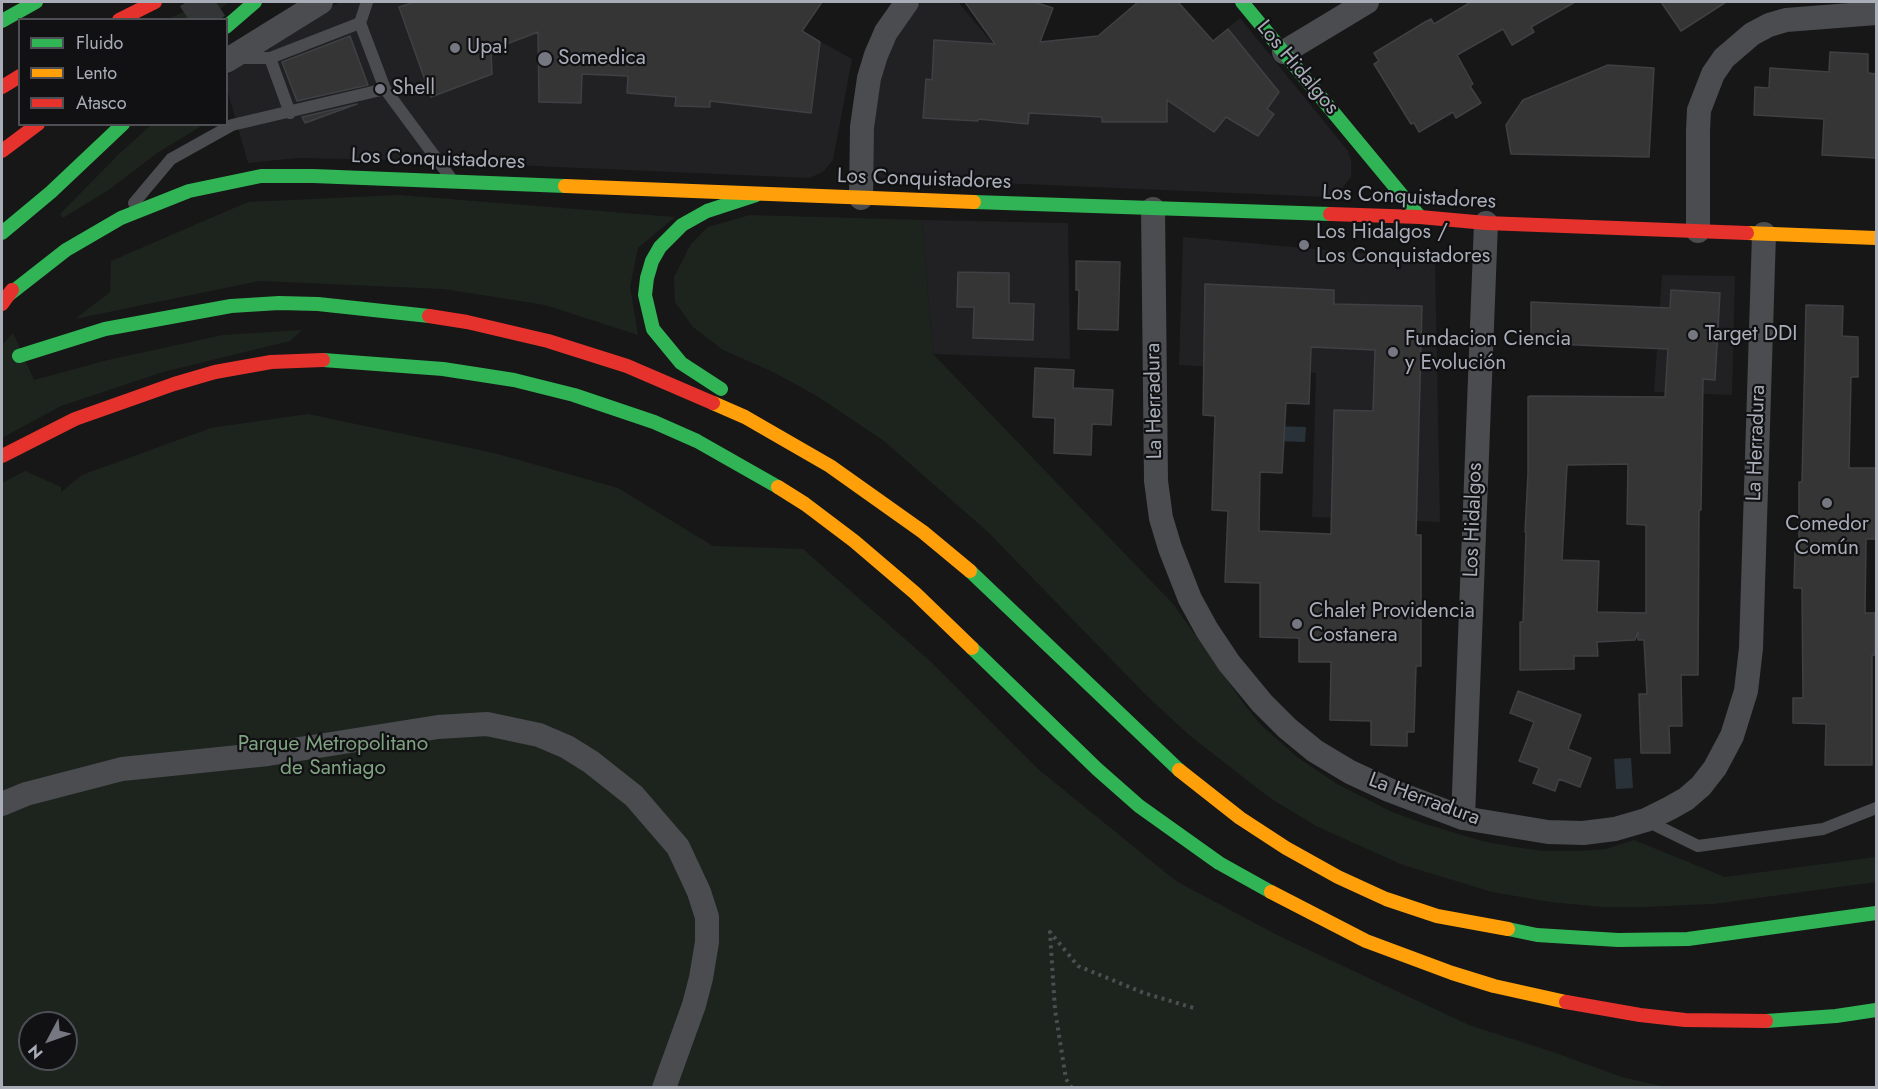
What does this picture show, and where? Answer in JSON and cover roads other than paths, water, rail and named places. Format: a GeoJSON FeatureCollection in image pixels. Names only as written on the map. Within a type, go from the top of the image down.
{"type":"FeatureCollection","features":[{"type":"Feature","properties":{"kind":"main road"},"geometry":{"type":"LineString","coordinates":[[2,21],[36,2]]}},
{"type":"Feature","properties":{"kind":"main road"},"geometry":{"type":"LineString","coordinates":[[123,18],[154,2]]}},
{"type":"Feature","properties":{"kind":"main road"},"geometry":{"type":"LineString","coordinates":[[228,25],[255,2]]}},
{"type":"Feature","properties":{"kind":"main road","name":"Los Hidalgos"},"geometry":{"type":"LineString","coordinates":[[1242,2],[1420,217]]}},
{"type":"Feature","properties":{"kind":"main road"},"geometry":{"type":"LineString","coordinates":[[2,87],[18,77]]}},
{"type":"Feature","properties":{"kind":"main road"},"geometry":{"type":"LineString","coordinates":[[2,137],[21,126]]}},
{"type":"Feature","properties":{"kind":"main road"},"geometry":{"type":"LineString","coordinates":[[2,151],[35,126]]}},
{"type":"Feature","properties":{"kind":"main road"},"geometry":{"type":"LineString","coordinates":[[2,233],[51,192],[121,126]]}},
{"type":"Feature","properties":{"kind":"main road","name":"Los Conquistadores"},"geometry":{"type":"LineString","coordinates":[[2,302],[12,290],[66,250],[121,218],[189,191],[261,176],[313,176],[756,195],[1420,217],[1486,223],[1876,238]]}},
{"type":"Feature","properties":{"kind":"main road"},"geometry":{"type":"LineString","coordinates":[[756,195],[707,212],[682,225],[670,235],[652,261],[647,278],[645,295],[648,312],[653,329],[681,363],[790,433],[830,466]]}},
{"type":"Feature","properties":{"kind":"main road"},"geometry":{"type":"LineString","coordinates":[[19,356],[105,329],[146,320],[231,306],[279,303],[408,312],[524,334],[627,366],[745,417],[866,489],[983,582],[1156,750],[1196,785],[1240,818],[1286,848],[1338,877],[1386,898],[1437,916],[1537,935],[1618,940],[1688,939],[1876,913]]}},
{"type":"Feature","properties":{"kind":"main road"},"geometry":{"type":"LineString","coordinates":[[2,456],[75,419],[174,384],[215,372],[271,362],[322,360],[443,369],[574,394],[654,422],[697,441],[764,477],[805,504],[854,541],[915,593],[1097,769],[1139,806],[1220,863],[1291,903],[1366,941],[1452,974],[1494,986],[1579,1005],[1640,1015],[1685,1020],[1753,1022],[1836,1016],[1876,1010]]}},
{"type":"Feature","properties":{"kind":"street"},"geometry":{"type":"LineString","coordinates":[[230,60],[321,2]]}},
{"type":"Feature","properties":{"kind":"street"},"geometry":{"type":"LineString","coordinates":[[861,198],[862,128],[868,78],[886,32],[907,2]]}},
{"type":"Feature","properties":{"kind":"street"},"geometry":{"type":"LineString","coordinates":[[1284,52],[1367,2]]}},
{"type":"Feature","properties":{"kind":"street"},"geometry":{"type":"LineString","coordinates":[[1698,231],[1699,110],[1713,74],[1724,58],[1752,34],[1769,25],[1805,17],[1876,12]]}},
{"type":"Feature","properties":{"kind":"street","name":"La Herradura"},"geometry":{"type":"LineString","coordinates":[[1153,209],[1156,481],[1161,518],[1167,538],[1190,599],[1207,630],[1229,663],[1262,703],[1287,728],[1315,751],[1350,772],[1389,790],[1463,818],[1548,832],[1583,833],[1615,829],[1646,820],[1686,799],[1701,786],[1715,768],[1732,736],[1746,691],[1751,648],[1764,234]]}},
{"type":"Feature","properties":{"kind":"street","name":"Los Hidalgos"},"geometry":{"type":"LineString","coordinates":[[1463,818],[1486,223]]}},
{"type":"Feature","properties":{"kind":"street"},"geometry":{"type":"LineString","coordinates":[[2,804],[26,794],[122,769],[268,754],[438,727],[487,724],[538,735],[567,747],[591,762],[634,796],[678,847],[699,892],[707,917],[701,978],[694,1005],[664,1088]]}},
{"type":"Feature","properties":{"kind":"lane"},"geometry":{"type":"LineString","coordinates":[[367,2],[360,23],[385,89],[453,181]]}},
{"type":"Feature","properties":{"kind":"lane"},"geometry":{"type":"LineString","coordinates":[[230,60],[270,58],[360,23]]}},
{"type":"Feature","properties":{"kind":"lane"},"geometry":{"type":"LineString","coordinates":[[270,58],[290,113]]}},
{"type":"Feature","properties":{"kind":"lane"},"geometry":{"type":"LineString","coordinates":[[121,218],[171,159],[232,125],[385,89]]}},
{"type":"Feature","properties":{"kind":"lane"},"geometry":{"type":"LineString","coordinates":[[1646,820],[1698,846],[1823,829],[1876,808]]}},
{"type":"Feature","properties":{"kind":"tunnel"},"geometry":{"type":"LineString","coordinates":[[192,18],[216,2]]}},
{"type":"Feature","properties":{"kind":"place","name":"Upa!"},"geometry":{"type":"Point","coordinates":[455,48]}},
{"type":"Feature","properties":{"kind":"place","name":"Somedica"},"geometry":{"type":"Point","coordinates":[545,59]}},
{"type":"Feature","properties":{"kind":"place","name":"Shell"},"geometry":{"type":"Point","coordinates":[380,89]}},
{"type":"Feature","properties":{"kind":"place","name":"Los Hidalgos / Los Conquistadores"},"geometry":{"type":"Point","coordinates":[1304,245]}},
{"type":"Feature","properties":{"kind":"place","name":"Target DDI"},"geometry":{"type":"Point","coordinates":[1693,335]}},
{"type":"Feature","properties":{"kind":"place","name":"Fundacion Ciencia y Evolución"},"geometry":{"type":"Point","coordinates":[1393,352]}},
{"type":"Feature","properties":{"kind":"place","name":"Comedor Común"},"geometry":{"type":"Point","coordinates":[1827,503]}},
{"type":"Feature","properties":{"kind":"place","name":"Chalet Providencia Costanera"},"geometry":{"type":"Point","coordinates":[1297,624]}},
{"type":"Feature","properties":{"kind":"park label","name":"Parque Metropolitano de Santiago"},"geometry":{"type":"Point","coordinates":[333,757]}}]}
